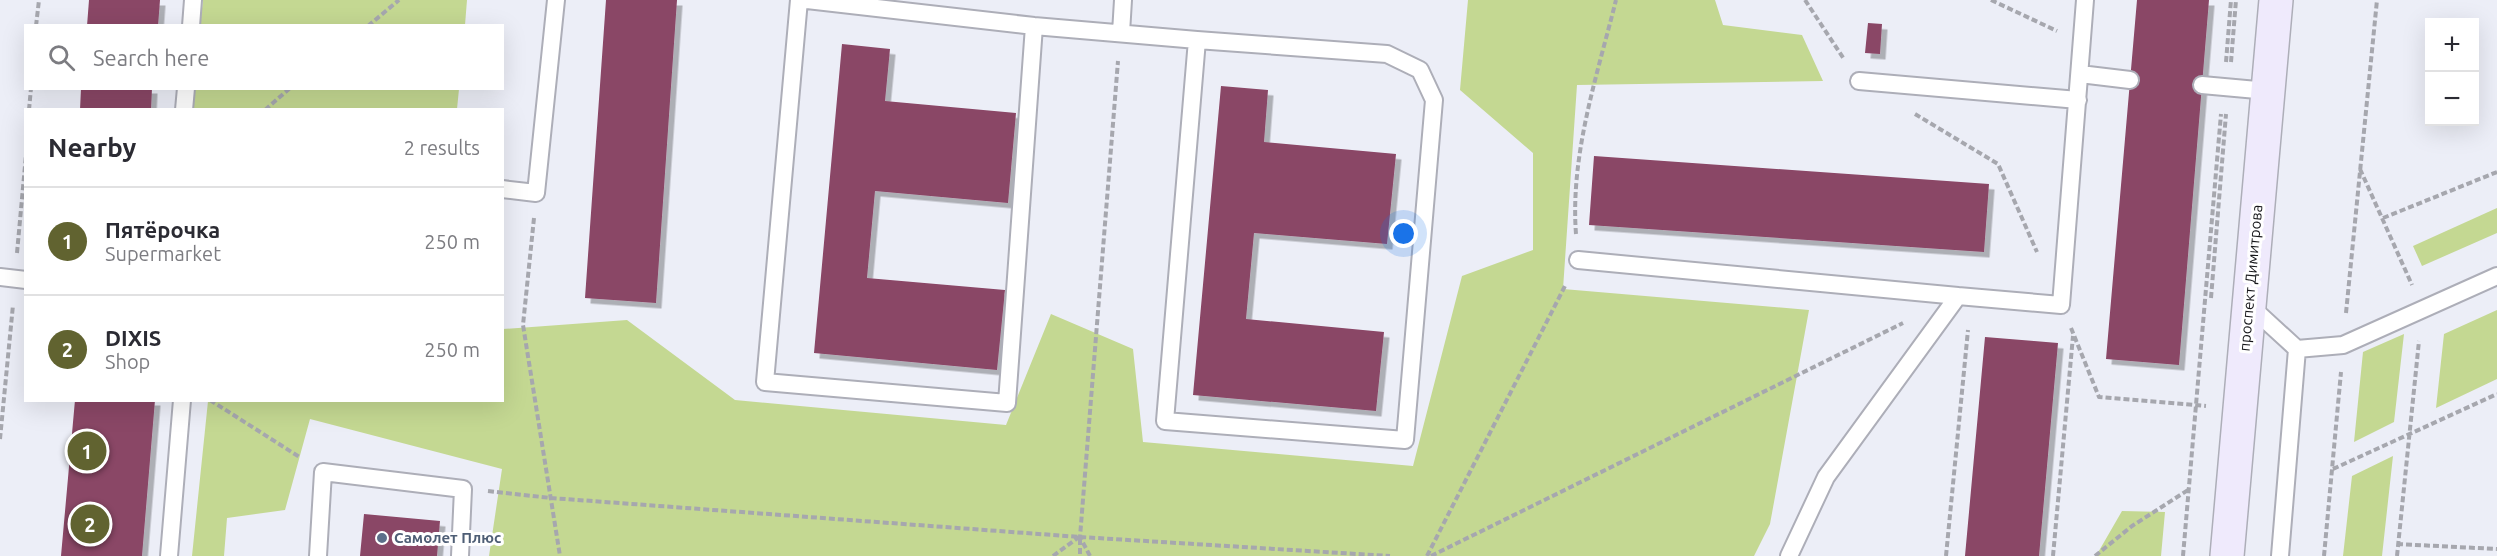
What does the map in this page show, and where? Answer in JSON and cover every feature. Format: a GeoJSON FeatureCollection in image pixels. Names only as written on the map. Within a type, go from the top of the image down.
{"type":"FeatureCollection","features":[{"type":"Feature","properties":{"kind":"main road","name":"проспект Димитрова"},"geometry":{"type":"LineString","coordinates":[[2227,556],[2276,0]]}},
{"type":"Feature","properties":{"kind":"lane"},"geometry":{"type":"LineString","coordinates":[[191,24],[194,0]]}},
{"type":"Feature","properties":{"kind":"lane"},"geometry":{"type":"LineString","coordinates":[[504,189],[536,193],[556,0]]}},
{"type":"Feature","properties":{"kind":"lane"},"geometry":{"type":"LineString","coordinates":[[799,0],[765,382],[1007,403],[1034,26]]}},
{"type":"Feature","properties":{"kind":"lane"},"geometry":{"type":"LineString","coordinates":[[807,0],[1034,26],[1387,54],[1420,70],[1434,100],[1405,440],[1165,421],[1197,40]]}},
{"type":"Feature","properties":{"kind":"lane"},"geometry":{"type":"LineString","coordinates":[[1121,33],[1123,0]]}},
{"type":"Feature","properties":{"kind":"lane"},"geometry":{"type":"LineString","coordinates":[[1578,260],[2061,305],[2085,0]]}},
{"type":"Feature","properties":{"kind":"lane"},"geometry":{"type":"LineString","coordinates":[[2080,74],[2130,80]]}},
{"type":"Feature","properties":{"kind":"lane"},"geometry":{"type":"LineString","coordinates":[[1859,81],[2078,100]]}},
{"type":"Feature","properties":{"kind":"lane"},"geometry":{"type":"LineString","coordinates":[[2202,85],[2268,91]]}},
{"type":"Feature","properties":{"kind":"lane"},"geometry":{"type":"LineString","coordinates":[[184,108],[186,90]]}},
{"type":"Feature","properties":{"kind":"lane"},"geometry":{"type":"LineString","coordinates":[[2249,305],[2297,349],[2343,345],[2497,276]]}},
{"type":"Feature","properties":{"kind":"lane"},"geometry":{"type":"LineString","coordinates":[[0,277],[24,280]]}},
{"type":"Feature","properties":{"kind":"lane"},"geometry":{"type":"LineString","coordinates":[[1789,556],[1826,477],[1965,296]]}},
{"type":"Feature","properties":{"kind":"lane"},"geometry":{"type":"LineString","coordinates":[[2280,556],[2297,349]]}},
{"type":"Feature","properties":{"kind":"lane"},"geometry":{"type":"LineString","coordinates":[[169,556],[182,402]]}},
{"type":"Feature","properties":{"kind":"lane"},"geometry":{"type":"LineString","coordinates":[[318,556],[323,472],[463,489],[460,556]]}},
{"type":"Feature","properties":{"kind":"path"},"geometry":{"type":"LineString","coordinates":[[36,24],[39,0]]}},
{"type":"Feature","properties":{"kind":"path"},"geometry":{"type":"LineString","coordinates":[[370,24],[399,0]]}},
{"type":"Feature","properties":{"kind":"path"},"geometry":{"type":"LineString","coordinates":[[1429,556],[1578,260],[1575,219],[1582,131],[1616,0]]}},
{"type":"Feature","properties":{"kind":"path"},"geometry":{"type":"LineString","coordinates":[[1804,0],[1859,81]]}},
{"type":"Feature","properties":{"kind":"path"},"geometry":{"type":"LineString","coordinates":[[1991,0],[2082,43]]}},
{"type":"Feature","properties":{"kind":"path"},"geometry":{"type":"LineString","coordinates":[[2211,300],[2231,0]]}},
{"type":"Feature","properties":{"kind":"path"},"geometry":{"type":"LineString","coordinates":[[2182,556],[2236,0]]}},
{"type":"Feature","properties":{"kind":"path"},"geometry":{"type":"LineString","coordinates":[[2324,556],[2377,0]]}},
{"type":"Feature","properties":{"kind":"path"},"geometry":{"type":"LineString","coordinates":[[1080,556],[1121,33]]}},
{"type":"Feature","properties":{"kind":"path"},"geometry":{"type":"LineString","coordinates":[[29,108],[31,90]]}},
{"type":"Feature","properties":{"kind":"path"},"geometry":{"type":"LineString","coordinates":[[266,108],[288,90]]}},
{"type":"Feature","properties":{"kind":"path"},"geometry":{"type":"LineString","coordinates":[[1908,111],[1998,164],[2099,397],[2239,409]]}},
{"type":"Feature","properties":{"kind":"path"},"geometry":{"type":"LineString","coordinates":[[2360,168],[2423,309],[2397,556]]}},
{"type":"Feature","properties":{"kind":"path"},"geometry":{"type":"LineString","coordinates":[[2383,218],[2497,172]]}},
{"type":"Feature","properties":{"kind":"path"},"geometry":{"type":"LineString","coordinates":[[536,193],[523,325],[560,556]]}},
{"type":"Feature","properties":{"kind":"path"},"geometry":{"type":"LineString","coordinates":[[1946,556],[1965,296]]}},
{"type":"Feature","properties":{"kind":"path"},"geometry":{"type":"LineString","coordinates":[[1429,556],[1905,322]]}},
{"type":"Feature","properties":{"kind":"path"},"geometry":{"type":"LineString","coordinates":[[2053,556],[2073,334]]}},
{"type":"Feature","properties":{"kind":"path"},"geometry":{"type":"LineString","coordinates":[[2202,417],[2204,394]]}},
{"type":"Feature","properties":{"kind":"path"},"geometry":{"type":"LineString","coordinates":[[2332,469],[2497,394]]}},
{"type":"Feature","properties":{"kind":"path"},"geometry":{"type":"LineString","coordinates":[[213,402],[323,472]]}},
{"type":"Feature","properties":{"kind":"path"},"geometry":{"type":"LineString","coordinates":[[2095,556],[2132,526],[2188,490]]}},
{"type":"Feature","properties":{"kind":"path"},"geometry":{"type":"LineString","coordinates":[[482,491],[1080,537],[1390,556]]}},
{"type":"Feature","properties":{"kind":"path"},"geometry":{"type":"LineString","coordinates":[[1053,556],[1080,537]]}},
{"type":"Feature","properties":{"kind":"path"},"geometry":{"type":"LineString","coordinates":[[1080,537],[1090,556]]}},
{"type":"Feature","properties":{"kind":"path"},"geometry":{"type":"LineString","coordinates":[[2397,544],[2497,549]]}},
{"type":"Feature","properties":{"kind":"green space"},"geometry":{"type":"Polygon","coordinates":[[[203,0],[467,0],[465,24],[200,24],[203,0]]]}},
{"type":"Feature","properties":{"kind":"green space"},"geometry":{"type":"Polygon","coordinates":[[[1468,0],[1715,0],[1723,25],[1802,35],[1823,81],[1577,85],[1563,289],[1809,310],[1770,524],[1754,556],[489,556],[502,469],[310,419],[285,510],[227,518],[224,556],[192,556],[208,402],[504,402],[504,329],[627,320],[735,400],[1006,425],[1051,314],[1133,349],[1143,442],[1413,466],[1462,276],[1533,250],[1533,153],[1460,90],[1468,0]]]}},
{"type":"Feature","properties":{"kind":"green space"},"geometry":{"type":"Polygon","coordinates":[[[194,90],[459,90],[457,108],[192,108],[194,90]]]}},
{"type":"Feature","properties":{"kind":"green space"},"geometry":{"type":"Polygon","coordinates":[[[2497,208],[2497,233],[2422,266],[2413,246],[2497,208]]]}},
{"type":"Feature","properties":{"kind":"green space"},"geometry":{"type":"Polygon","coordinates":[[[2497,310],[2497,379],[2436,408],[2444,334],[2497,310]]]}},
{"type":"Feature","properties":{"kind":"green space"},"geometry":{"type":"Polygon","coordinates":[[[2404,334],[2394,422],[2354,442],[2363,352],[2404,334]]]}},
{"type":"Feature","properties":{"kind":"green space"},"geometry":{"type":"Polygon","coordinates":[[[2393,456],[2382,556],[2343,556],[2352,476],[2393,456]]]}},
{"type":"Feature","properties":{"kind":"green space"},"geometry":{"type":"Polygon","coordinates":[[[2122,511],[2165,512],[2161,556],[2096,556],[2122,511]]]}},
{"type":"Feature","properties":{"kind":"building"},"geometry":{"type":"Polygon","coordinates":[[[89,0],[160,0],[158,24],[87,24],[89,0]]]}},
{"type":"Feature","properties":{"kind":"building"},"geometry":{"type":"Polygon","coordinates":[[[606,0],[677,0],[656,303],[585,298],[606,0]]]}},
{"type":"Feature","properties":{"kind":"building"},"geometry":{"type":"Polygon","coordinates":[[[2137,0],[2209,0],[2179,365],[2106,359],[2137,0]]]}},
{"type":"Feature","properties":{"kind":"building"},"geometry":{"type":"Polygon","coordinates":[[[1868,23],[1882,24],[1880,54],[1865,53],[1868,23]]]}},
{"type":"Feature","properties":{"kind":"building"},"geometry":{"type":"Polygon","coordinates":[[[842,44],[890,49],[885,101],[1016,113],[1008,203],[875,191],[867,278],[1005,290],[997,370],[814,353],[842,44]]]}},
{"type":"Feature","properties":{"kind":"building"},"geometry":{"type":"Polygon","coordinates":[[[1221,86],[1268,90],[1264,142],[1396,154],[1387,244],[1254,233],[1246,319],[1384,332],[1376,411],[1193,395],[1221,86]]]}},
{"type":"Feature","properties":{"kind":"building"},"geometry":{"type":"Polygon","coordinates":[[[81,90],[152,90],[151,108],[80,108],[81,90]]]}},
{"type":"Feature","properties":{"kind":"building"},"geometry":{"type":"Polygon","coordinates":[[[1594,156],[1989,184],[1984,252],[1589,225],[1594,156]]]}},
{"type":"Feature","properties":{"kind":"building"},"geometry":{"type":"Polygon","coordinates":[[[1985,337],[2058,343],[2039,556],[1965,556],[1985,337]]]}},
{"type":"Feature","properties":{"kind":"building"},"geometry":{"type":"Polygon","coordinates":[[[75,402],[155,402],[142,556],[61,556],[75,402]]]}},
{"type":"Feature","properties":{"kind":"building"},"geometry":{"type":"Polygon","coordinates":[[[364,514],[440,521],[437,556],[360,556],[364,514]]]}},
{"type":"Feature","properties":{"kind":"place","name":"Пятёрочка"},"geometry":{"type":"Point","coordinates":[87,451]}},
{"type":"Feature","properties":{"kind":"place","name":"DIXIS"},"geometry":{"type":"Point","coordinates":[90,524]}},
{"type":"Feature","properties":{"kind":"place","name":"Самолет Плюс"},"geometry":{"type":"Point","coordinates":[382,538]}}]}
